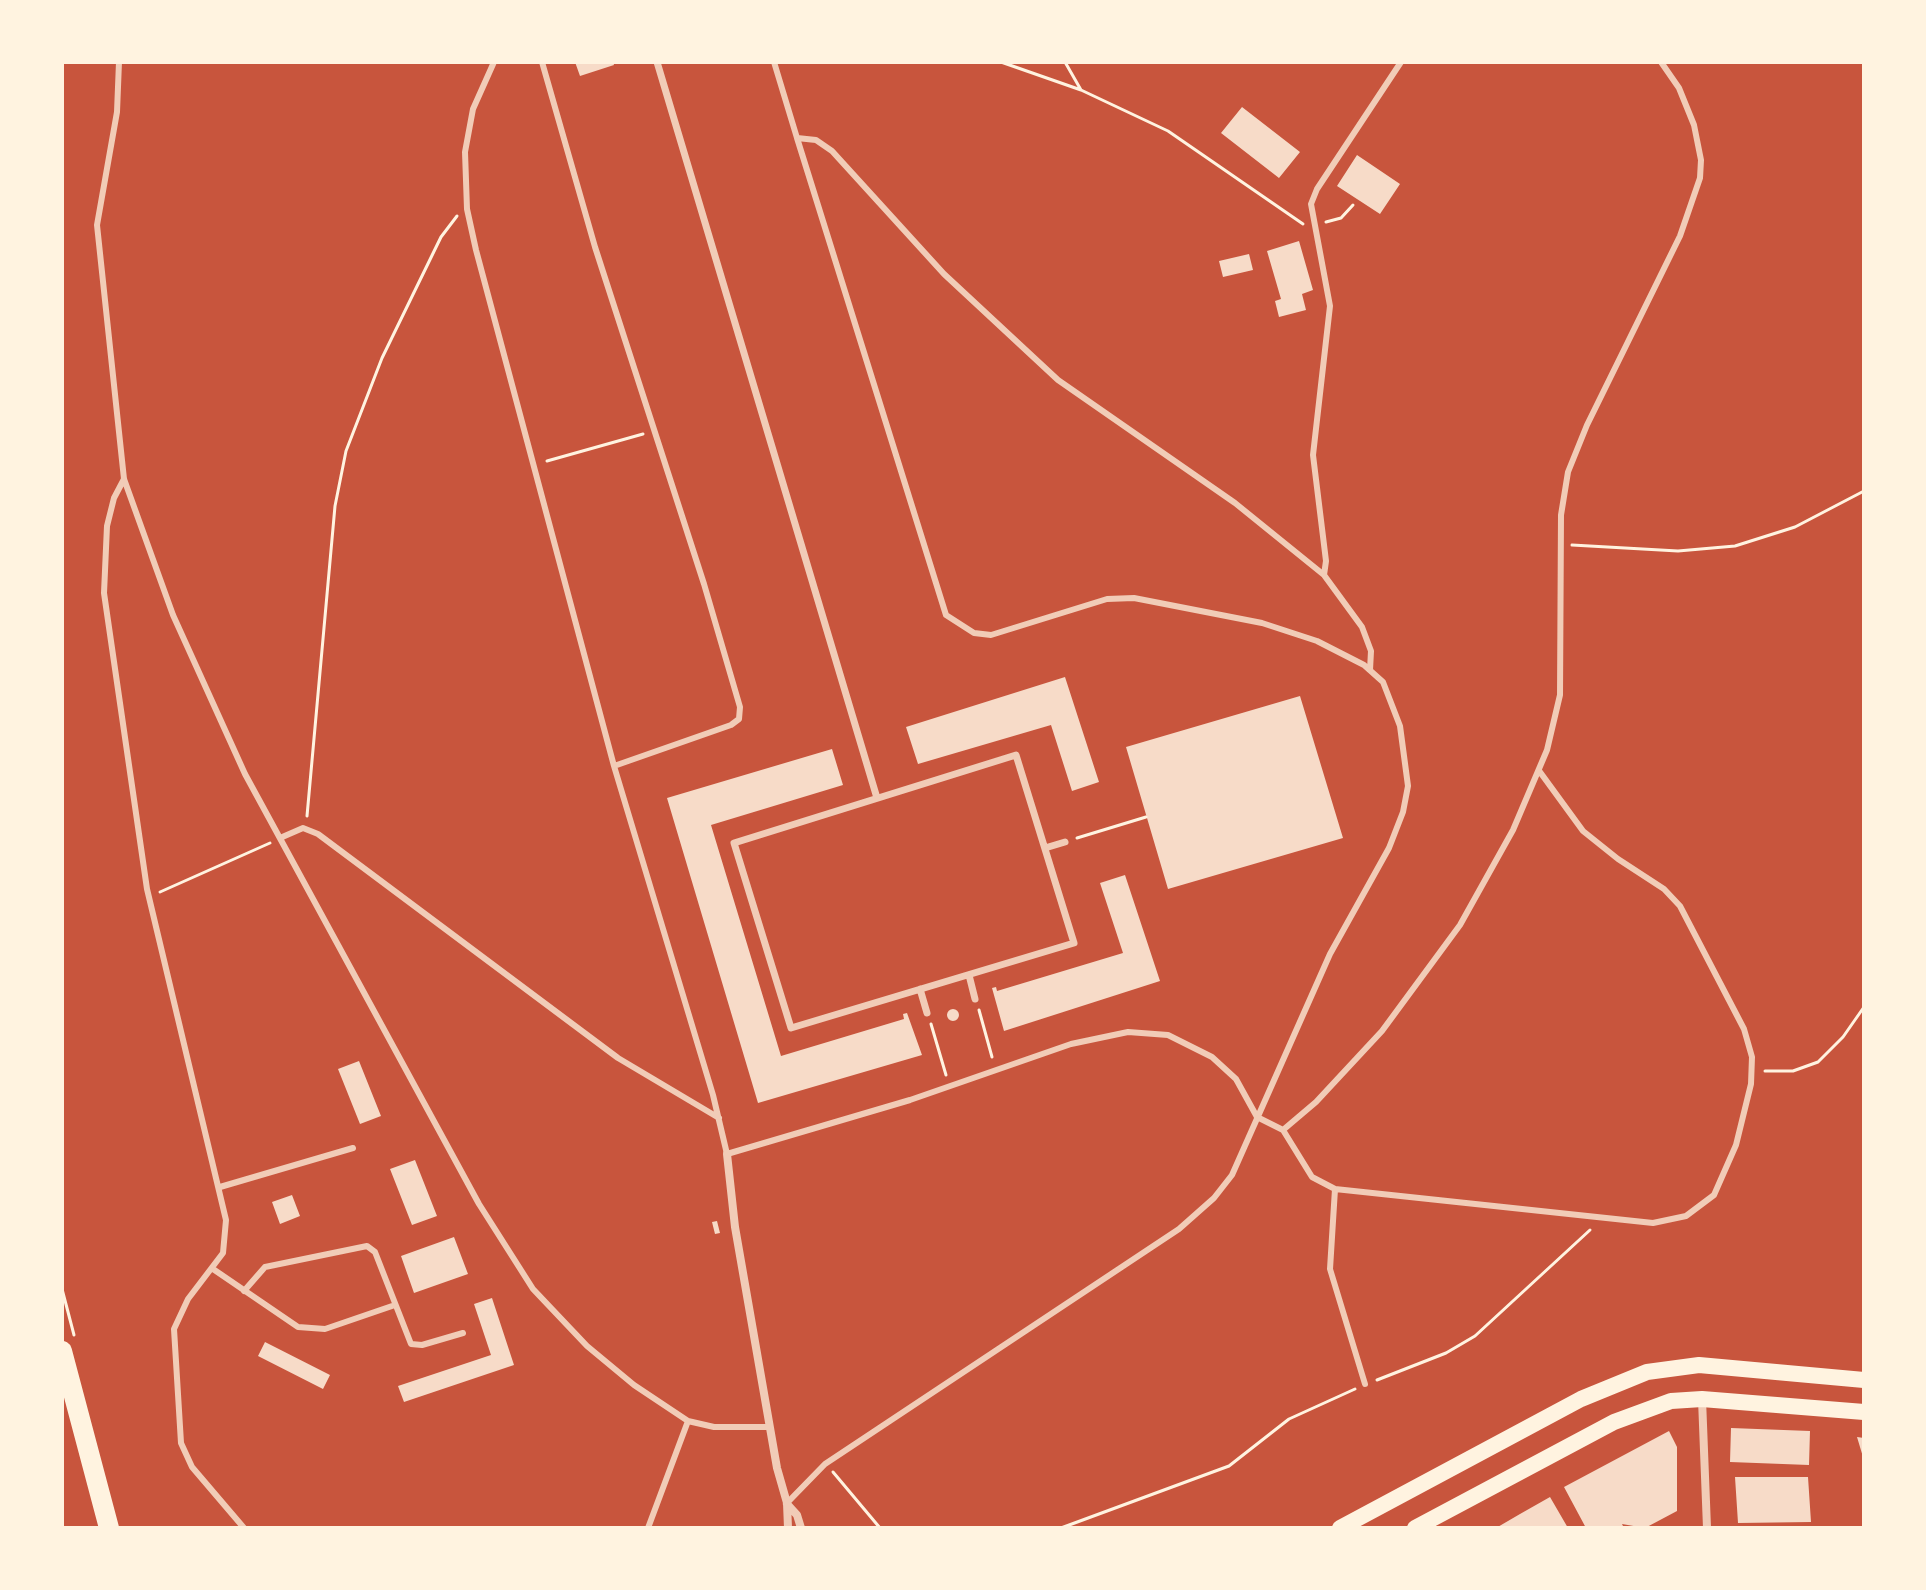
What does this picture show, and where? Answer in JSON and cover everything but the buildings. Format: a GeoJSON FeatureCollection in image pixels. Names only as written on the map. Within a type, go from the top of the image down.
{"type":"FeatureCollection","features":[{"type":"Feature","properties":{"kind":"main road"},"geometry":{"type":"LineString","coordinates":[[62,1351],[109,1528]]}},
{"type":"Feature","properties":{"kind":"main road"},"geometry":{"type":"LineString","coordinates":[[1340,1528],[1581,1399],[1647,1372],[1699,1365],[1860,1378]]}},
{"type":"Feature","properties":{"kind":"main road"},"geometry":{"type":"LineString","coordinates":[[1415,1528],[1614,1422],[1671,1401],[1702,1399],[1864,1412]]}},
{"type":"Feature","properties":{"kind":"street"},"geometry":{"type":"LineString","coordinates":[[657,62],[877,798]]}},
{"type":"Feature","properties":{"kind":"street"},"geometry":{"type":"LineString","coordinates":[[1016,755],[1045,848],[1074,943],[791,1028],[734,843],[1016,755]]}},
{"type":"Feature","properties":{"kind":"street"},"geometry":{"type":"LineString","coordinates":[[1045,848],[1065,842]]}},
{"type":"Feature","properties":{"kind":"street"},"geometry":{"type":"LineString","coordinates":[[969,975],[975,999]]}},
{"type":"Feature","properties":{"kind":"street"},"geometry":{"type":"LineString","coordinates":[[920,989],[927,1013]]}},
{"type":"Feature","properties":{"kind":"street"},"geometry":{"type":"LineString","coordinates":[[727,1154],[735,1227],[770,1427],[787,1503],[788,1528]]}},
{"type":"Feature","properties":{"kind":"street"},"geometry":{"type":"LineString","coordinates":[[1702,1399],[1707,1528]]}},
{"type":"Feature","properties":{"kind":"street"},"geometry":{"type":"LineString","coordinates":[[787,1503],[797,1515],[801,1528]]}},
{"type":"Feature","properties":{"kind":"lane"},"geometry":{"type":"LineString","coordinates":[[119,62],[117,112],[97,225],[124,479],[173,615],[245,774],[479,1204],[524,1277],[587,1346],[634,1385],[688,1421],[714,1427],[770,1427]]}},
{"type":"Feature","properties":{"kind":"lane"},"geometry":{"type":"LineString","coordinates":[[494,62],[467,132],[467,209],[532,465],[614,766],[727,1154],[1106,1034],[1160,1033],[1197,1047],[1221,1064],[1236,1079],[1257,1117],[1283,1130],[1312,1177],[1335,1189],[1599,1217],[1665,1222],[1686,1216],[1711,1200],[1736,1145],[1753,1070],[1744,1029],[1680,906],[1664,889],[1599,846],[1583,831],[1540,772]]}},
{"type":"Feature","properties":{"kind":"lane"},"geometry":{"type":"LineString","coordinates":[[542,62],[595,247],[704,584],[740,713],[739,719],[731,725],[614,766]]}},
{"type":"Feature","properties":{"kind":"lane"},"geometry":{"type":"LineString","coordinates":[[774,62],[942,607],[949,619],[974,633],[991,635],[1107,599],[1134,598],[1281,629],[1317,641],[1370,670],[1386,687],[1400,726],[1408,771],[1403,812],[1377,873],[1330,954],[1232,1175],[1214,1198],[1179,1229],[825,1464],[787,1503]]}},
{"type":"Feature","properties":{"kind":"lane"},"geometry":{"type":"LineString","coordinates":[[1324,575],[1326,561],[1313,455],[1330,306],[1328,283],[1312,224],[1311,204],[1317,189],[1401,62]]}},
{"type":"Feature","properties":{"kind":"lane"},"geometry":{"type":"LineString","coordinates":[[1283,1130],[1316,1102],[1382,1031],[1445,946],[1490,874],[1540,772],[1560,695],[1564,492],[1575,451],[1680,236],[1700,178],[1701,160],[1694,125],[1679,88],[1661,62]]}},
{"type":"Feature","properties":{"kind":"lane"},"geometry":{"type":"LineString","coordinates":[[797,138],[816,140],[832,151],[944,274],[1058,380],[1256,519],[1324,575],[1362,627],[1371,651],[1370,670]]}},
{"type":"Feature","properties":{"kind":"lane"},"geometry":{"type":"LineString","coordinates":[[124,479],[114,498],[107,526],[103,574],[149,897],[220,1187],[226,1238],[223,1253],[188,1299],[174,1329],[181,1443],[192,1467],[244,1528]]}},
{"type":"Feature","properties":{"kind":"lane"},"geometry":{"type":"LineString","coordinates":[[280,838],[306,828],[618,1058],[719,1118]]}},
{"type":"Feature","properties":{"kind":"lane"},"geometry":{"type":"LineString","coordinates":[[220,1187],[353,1148]]}},
{"type":"Feature","properties":{"kind":"lane"},"geometry":{"type":"LineString","coordinates":[[1335,1189],[1330,1269],[1365,1384]]}},
{"type":"Feature","properties":{"kind":"lane"},"geometry":{"type":"LineString","coordinates":[[244,1291],[265,1267],[362,1246],[375,1252],[411,1344],[422,1345],[463,1333]]}},
{"type":"Feature","properties":{"kind":"lane"},"geometry":{"type":"LineString","coordinates":[[213,1269],[286,1322],[312,1329],[325,1329],[395,1305]]}},
{"type":"Feature","properties":{"kind":"lane"},"geometry":{"type":"LineString","coordinates":[[648,1528],[688,1421]]}},
{"type":"Feature","properties":{"kind":"path"},"geometry":{"type":"LineString","coordinates":[[1001,62],[1081,90],[1168,131],[1297,221],[1312,224],[1337,220],[1353,205]]}},
{"type":"Feature","properties":{"kind":"path"},"geometry":{"type":"LineString","coordinates":[[1065,62],[1081,90]]}},
{"type":"Feature","properties":{"kind":"path"},"geometry":{"type":"LineString","coordinates":[[306,828],[335,506],[346,451],[364,399],[441,237],[453,219],[467,209]]}},
{"type":"Feature","properties":{"kind":"path"},"geometry":{"type":"LineString","coordinates":[[532,465],[654,430]]}},
{"type":"Feature","properties":{"kind":"path"},"geometry":{"type":"LineString","coordinates":[[1561,544],[1678,551],[1735,546],[1795,527],[1864,491]]}},
{"type":"Feature","properties":{"kind":"path"},"geometry":{"type":"LineString","coordinates":[[1065,842],[1146,817]]}},
{"type":"Feature","properties":{"kind":"path"},"geometry":{"type":"LineString","coordinates":[[149,897],[280,838]]}},
{"type":"Feature","properties":{"kind":"path"},"geometry":{"type":"LineString","coordinates":[[975,999],[996,1069]]}},
{"type":"Feature","properties":{"kind":"path"},"geometry":{"type":"LineString","coordinates":[[1753,1070],[1793,1071],[1818,1062],[1843,1037],[1864,1007]]}},
{"type":"Feature","properties":{"kind":"path"},"geometry":{"type":"LineString","coordinates":[[927,1013],[949,1086]]}},
{"type":"Feature","properties":{"kind":"path"},"geometry":{"type":"LineString","coordinates":[[1061,1528],[1229,1466],[1307,1409],[1446,1353],[1475,1336],[1592,1228],[1599,1217]]}},
{"type":"Feature","properties":{"kind":"path"},"geometry":{"type":"LineString","coordinates":[[825,1464],[880,1528]]}}]}
